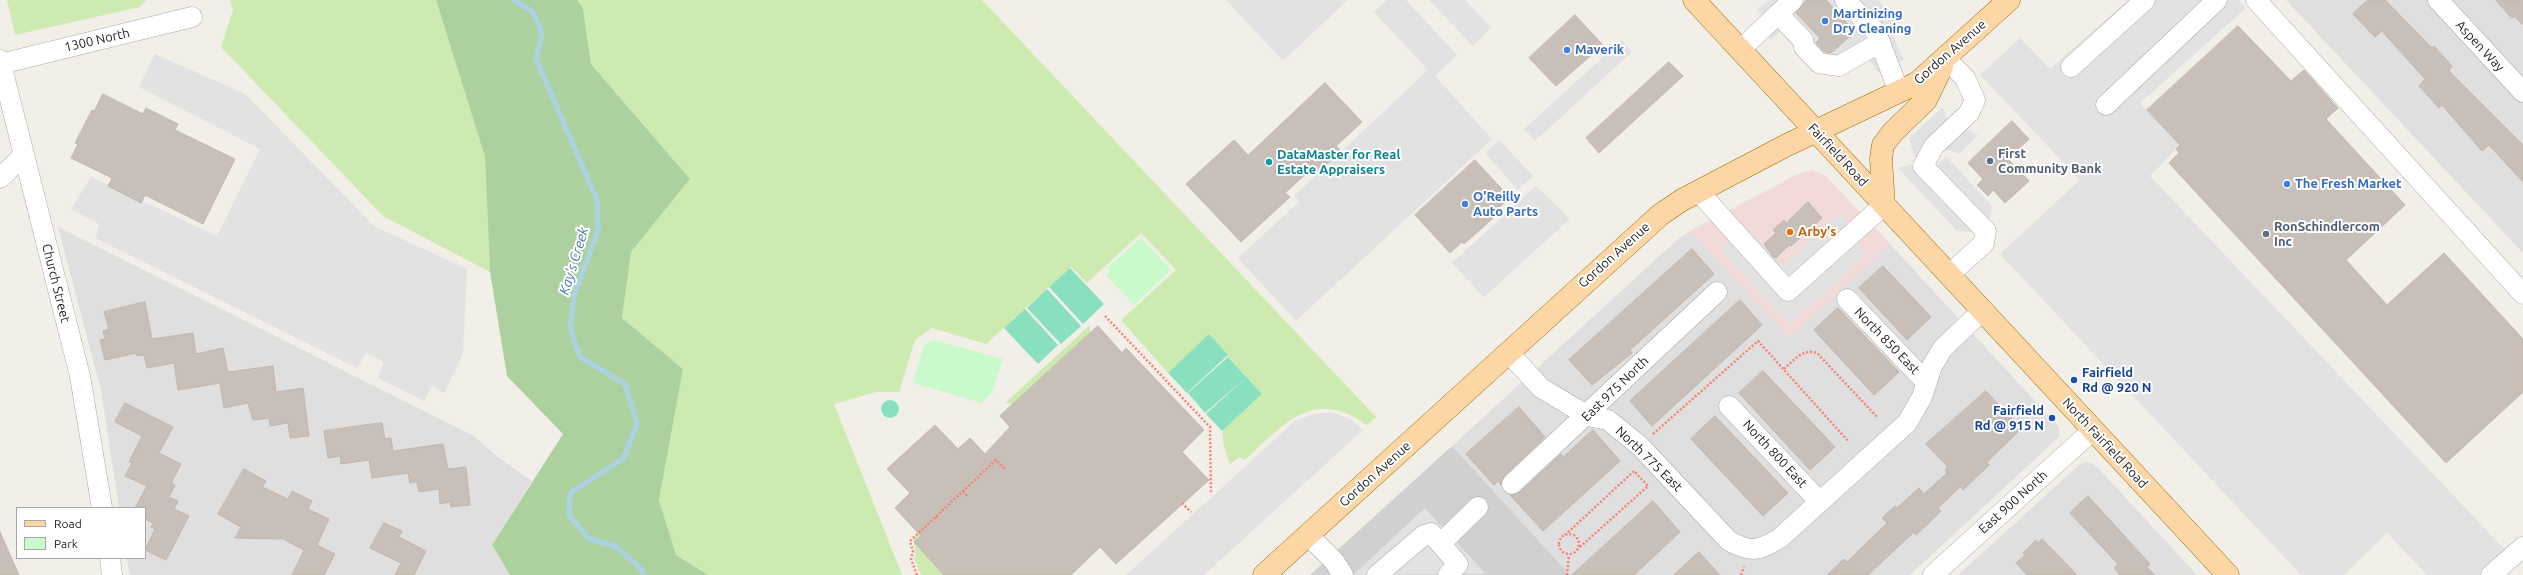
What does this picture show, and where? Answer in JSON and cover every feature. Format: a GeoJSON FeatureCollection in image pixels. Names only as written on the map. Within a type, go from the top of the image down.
{"type":"FeatureCollection","features":[{"type":"Feature","properties":{"kind":"main road","name":"Fairfield Road"},"geometry":{"type":"LineString","coordinates":[[1694,0],[1983,310]]}},
{"type":"Feature","properties":{"kind":"main road","name":"Gordon Avenue"},"geometry":{"type":"LineString","coordinates":[[1264,575],[1651,222],[1670,207],[1816,130],[1899,92],[1922,79],[2009,0]]}},
{"type":"Feature","properties":{"kind":"main road"},"geometry":{"type":"LineString","coordinates":[[1884,205],[1881,159],[1883,145],[1893,132],[1926,100],[1946,58]]}},
{"type":"Feature","properties":{"kind":"main road","name":"North Fairfield Road"},"geometry":{"type":"LineString","coordinates":[[1983,310],[2228,575]]}},
{"type":"Feature","properties":{"kind":"street"},"geometry":{"type":"LineString","coordinates":[[1740,50],[1793,0]]}},
{"type":"Feature","properties":{"kind":"street"},"geometry":{"type":"LineString","coordinates":[[1845,0],[1876,32],[1899,92]]}},
{"type":"Feature","properties":{"kind":"street"},"geometry":{"type":"LineString","coordinates":[[2071,68],[2145,0]]}},
{"type":"Feature","properties":{"kind":"street"},"geometry":{"type":"LineString","coordinates":[[2106,105],[2217,0]]}},
{"type":"Feature","properties":{"kind":"street"},"geometry":{"type":"LineString","coordinates":[[2256,0],[2523,294]]}},
{"type":"Feature","properties":{"kind":"street","name":"Aspen Way"},"geometry":{"type":"LineString","coordinates":[[2438,0],[2523,92]]}},
{"type":"Feature","properties":{"kind":"street"},"geometry":{"type":"LineString","coordinates":[[1778,14],[1803,40],[1804,48],[1819,63],[1839,66],[1879,43]]}},
{"type":"Feature","properties":{"kind":"street","name":"1300 North"},"geometry":{"type":"LineString","coordinates":[[0,62],[192,17]]}},
{"type":"Feature","properties":{"kind":"street"},"geometry":{"type":"LineString","coordinates":[[1946,58],[1965,78],[1975,100],[1969,113],[1934,146],[1923,166],[1986,231],[1984,243],[1949,274]]}},
{"type":"Feature","properties":{"kind":"street","name":"Church Street"},"geometry":{"type":"LineString","coordinates":[[0,62],[80,376],[102,507]]}},
{"type":"Feature","properties":{"kind":"street"},"geometry":{"type":"LineString","coordinates":[[0,178],[24,155]]}},
{"type":"Feature","properties":{"kind":"street"},"geometry":{"type":"LineString","coordinates":[[1698,191],[1788,291],[1884,205]]}},
{"type":"Feature","properties":{"kind":"street","name":"East 975 North"},"geometry":{"type":"LineString","coordinates":[[1512,484],[1588,416],[1717,292]]}},
{"type":"Feature","properties":{"kind":"street","name":"North 850 East"},"geometry":{"type":"LineString","coordinates":[[1847,300],[1927,383]]}},
{"type":"Feature","properties":{"kind":"street"},"geometry":{"type":"LineString","coordinates":[[1745,558],[1780,538],[1907,423],[1922,397],[1932,366],[1943,348],[1983,310]]}},
{"type":"Feature","properties":{"kind":"street","name":"North 775 East"},"geometry":{"type":"LineString","coordinates":[[1508,352],[1541,388],[1588,416],[1608,420],[1641,447],[1745,558]]}},
{"type":"Feature","properties":{"kind":"street","name":"North 800 East"},"geometry":{"type":"LineString","coordinates":[[1729,406],[1820,502]]}},
{"type":"Feature","properties":{"kind":"street","name":"East 900 North"},"geometry":{"type":"LineString","coordinates":[[1933,575],[2093,430]]}},
{"type":"Feature","properties":{"kind":"street"},"geometry":{"type":"LineString","coordinates":[[1441,543],[1478,508]]}},
{"type":"Feature","properties":{"kind":"street"},"geometry":{"type":"LineString","coordinates":[[1377,575],[1424,534],[1431,533],[1458,564],[1448,575]]}},
{"type":"Feature","properties":{"kind":"street"},"geometry":{"type":"LineString","coordinates":[[1308,535],[1334,561],[1343,575]]}},
{"type":"Feature","properties":{"kind":"street"},"geometry":{"type":"LineString","coordinates":[[2491,575],[2523,547]]}},
{"type":"Feature","properties":{"kind":"street"},"geometry":{"type":"LineString","coordinates":[[110,559],[112,575]]}},
{"type":"Feature","properties":{"kind":"path"},"geometry":{"type":"LineString","coordinates":[[1105,316],[1210,427],[1211,494]]}},
{"type":"Feature","properties":{"kind":"path"},"geometry":{"type":"LineString","coordinates":[[1653,434],[1758,341],[1849,442]]}},
{"type":"Feature","properties":{"kind":"path"},"geometry":{"type":"LineString","coordinates":[[1784,369],[1804,352],[1810,350],[1817,352],[1877,417]]}},
{"type":"Feature","properties":{"kind":"path"},"geometry":{"type":"LineString","coordinates":[[917,575],[911,559],[913,552],[910,541],[996,460],[1006,470]]}},
{"type":"Feature","properties":{"kind":"path"},"geometry":{"type":"LineString","coordinates":[[1634,471],[1648,486],[1580,547],[1576,553],[1569,555],[1563,552],[1559,547],[1560,540],[1634,471]]}},
{"type":"Feature","properties":{"kind":"path"},"geometry":{"type":"LineString","coordinates":[[963,491],[968,497]]}},
{"type":"Feature","properties":{"kind":"path"},"geometry":{"type":"LineString","coordinates":[[1182,503],[1191,512]]}},
{"type":"Feature","properties":{"kind":"path"},"geometry":{"type":"LineString","coordinates":[[936,516],[939,519]]}},
{"type":"Feature","properties":{"kind":"path"},"geometry":{"type":"LineString","coordinates":[[1565,535],[1575,535],[1579,540],[1580,547]]}},
{"type":"Feature","properties":{"kind":"path"},"geometry":{"type":"LineString","coordinates":[[1567,575],[1569,555]]}},
{"type":"Feature","properties":{"kind":"path"},"geometry":{"type":"LineString","coordinates":[[1741,575],[1745,558]]}},
{"type":"Feature","properties":{"kind":"shaded area"},"geometry":{"type":"Polygon","coordinates":[[[1226,0],[1348,0],[1283,61],[1226,0]]]}},
{"type":"Feature","properties":{"kind":"shaded area"},"geometry":{"type":"Polygon","coordinates":[[[1387,0],[1406,0],[1457,55],[1435,76],[1492,139],[1296,321],[1238,258],[1299,202],[1294,196],[1428,70],[1374,12],[1387,0]]]}},
{"type":"Feature","properties":{"kind":"shaded area"},"geometry":{"type":"Polygon","coordinates":[[[1429,0],[1465,0],[1491,27],[1473,46],[1429,0]]]}},
{"type":"Feature","properties":{"kind":"shaded area"},"geometry":{"type":"Polygon","coordinates":[[[1768,0],[1878,0],[1895,19],[1890,29],[1904,60],[1877,72],[1873,64],[1866,60],[1814,69],[1780,32],[1771,40],[1755,23],[1762,15],[1757,10],[1768,0]]]}},
{"type":"Feature","properties":{"kind":"shaded area"},"geometry":{"type":"Polygon","coordinates":[[[2128,0],[2239,0],[2246,8],[2140,103],[2180,145],[2150,176],[2508,553],[2484,575],[2427,575],[2387,533],[2344,575],[2301,575],[2000,254],[2080,180],[1980,75],[2020,38],[2050,69],[2128,0]]]}},
{"type":"Feature","properties":{"kind":"shaded area"},"geometry":{"type":"Polygon","coordinates":[[[2286,0],[2523,0],[2523,253],[2286,0]]]}},
{"type":"Feature","properties":{"kind":"shaded area"},"geometry":{"type":"Polygon","coordinates":[[[1622,40],[1632,52],[1535,141],[1524,129],[1622,40]]]}},
{"type":"Feature","properties":{"kind":"shaded area"},"geometry":{"type":"Polygon","coordinates":[[[155,54],[245,94],[374,226],[467,269],[463,354],[444,393],[432,386],[424,401],[378,378],[384,362],[366,353],[357,368],[95,238],[99,224],[71,209],[91,177],[217,236],[260,149],[139,87],[155,54]]]}},
{"type":"Feature","properties":{"kind":"shaded area"},"geometry":{"type":"Polygon","coordinates":[[[1943,107],[1947,118],[1978,135],[1959,154],[1943,148],[1931,160],[1937,166],[1946,156],[1992,206],[1989,222],[1977,232],[1957,231],[1898,168],[1914,164],[1915,158],[1909,138],[1943,107]]]}},
{"type":"Feature","properties":{"kind":"shaded area"},"geometry":{"type":"Polygon","coordinates":[[[1499,140],[1533,176],[1518,190],[1485,153],[1499,140]]]}},
{"type":"Feature","properties":{"kind":"shaded area"},"geometry":{"type":"Polygon","coordinates":[[[1812,170],[1826,176],[1890,244],[1789,337],[1690,231],[1798,174],[1812,170]]]}},
{"type":"Feature","properties":{"kind":"shaded area"},"geometry":{"type":"Polygon","coordinates":[[[1536,186],[1570,219],[1484,297],[1452,263],[1536,186]]]}},
{"type":"Feature","properties":{"kind":"shaded area"},"geometry":{"type":"Polygon","coordinates":[[[1840,213],[1864,239],[1857,245],[1866,254],[1789,324],[1721,250],[1746,227],[1782,266],[1840,213]]]}},
{"type":"Feature","properties":{"kind":"shaded area"},"geometry":{"type":"Polygon","coordinates":[[[58,227],[474,436],[499,458],[532,481],[492,545],[510,575],[130,575],[127,559],[146,559],[146,507],[119,507],[101,390],[58,227]]]}},
{"type":"Feature","properties":{"kind":"shaded area"},"geometry":{"type":"Polygon","coordinates":[[[1690,231],[1789,337],[1890,244],[2059,427],[2060,436],[1910,575],[1570,575],[1452,446],[1677,240],[1690,231]]]}},
{"type":"Feature","properties":{"kind":"shaded area"},"geometry":{"type":"Polygon","coordinates":[[[1332,412],[1350,419],[1363,430],[1204,575],[1126,575],[1295,421],[1314,414],[1332,412]]]}},
{"type":"Feature","properties":{"kind":"shaded area"},"geometry":{"type":"Polygon","coordinates":[[[1452,446],[1570,575],[1310,575],[1452,446]]]}},
{"type":"Feature","properties":{"kind":"shaded area"},"geometry":{"type":"Polygon","coordinates":[[[2086,462],[2092,463],[2099,469],[2197,575],[1958,575],[2079,465],[2086,462]]]}},
{"type":"Feature","properties":{"kind":"shaded area"},"geometry":{"type":"Polygon","coordinates":[[[1425,508],[1486,574],[1353,575],[1425,508]]]}},
{"type":"Feature","properties":{"kind":"green space"},"geometry":{"type":"Polygon","coordinates":[[[7,0],[146,0],[140,7],[15,35],[7,0]]]}},
{"type":"Feature","properties":{"kind":"green space"},"geometry":{"type":"Polygon","coordinates":[[[230,0],[436,0],[485,157],[490,272],[383,216],[221,47],[233,10],[230,0]]]}},
{"type":"Feature","properties":{"kind":"green space"},"geometry":{"type":"Polygon","coordinates":[[[436,0],[577,0],[583,8],[591,64],[690,179],[631,252],[622,318],[683,369],[659,500],[676,555],[708,575],[510,575],[492,545],[563,434],[507,376],[490,272],[485,157],[436,0]]]}},
{"type":"Feature","properties":{"kind":"green space"},"geometry":{"type":"Polygon","coordinates":[[[577,0],[982,0],[1376,417],[1367,425],[1348,414],[1330,409],[1315,410],[1300,414],[1273,434],[1245,460],[1239,457],[1230,464],[1224,447],[1222,431],[1262,394],[1209,335],[1168,373],[1121,320],[1176,270],[1141,233],[1087,283],[1071,267],[986,344],[932,328],[915,340],[899,392],[876,392],[834,404],[902,575],[708,575],[676,555],[659,500],[683,369],[622,318],[631,252],[690,179],[591,64],[583,8],[577,0]]]}},
{"type":"Feature","properties":{"kind":"green space"},"geometry":{"type":"Polygon","coordinates":[[[1141,238],[1171,270],[1134,305],[1106,275],[1110,271],[1107,268],[1141,238]]]}},
{"type":"Feature","properties":{"kind":"green space"},"geometry":{"type":"Polygon","coordinates":[[[1070,268],[1104,304],[1083,324],[1049,287],[1070,268]]]}},
{"type":"Feature","properties":{"kind":"green space"},"geometry":{"type":"Polygon","coordinates":[[[1047,289],[1081,326],[1061,344],[1027,308],[1047,289]]]}},
{"type":"Feature","properties":{"kind":"green space"},"geometry":{"type":"Polygon","coordinates":[[[1025,309],[1058,345],[1038,364],[1004,328],[1025,309]]]}},
{"type":"Feature","properties":{"kind":"green space"},"geometry":{"type":"Polygon","coordinates":[[[1090,325],[1090,333],[1013,404],[1005,403],[1090,325]]]}},
{"type":"Feature","properties":{"kind":"green space"},"geometry":{"type":"Polygon","coordinates":[[[1209,334],[1228,355],[1187,393],[1168,373],[1209,334]]]}},
{"type":"Feature","properties":{"kind":"green space"},"geometry":{"type":"Polygon","coordinates":[[[934,340],[1003,359],[992,393],[981,403],[913,383],[924,345],[934,340]]]}},
{"type":"Feature","properties":{"kind":"green space"},"geometry":{"type":"Polygon","coordinates":[[[1228,357],[1262,394],[1222,431],[1206,414],[1246,377],[1205,413],[1188,393],[1228,357]]]}},
{"type":"Feature","properties":{"kind":"green space"},"geometry":{"type":"Polygon","coordinates":[[[886,400],[894,400],[899,405],[897,416],[894,418],[886,418],[881,413],[881,405],[886,400]]]}},
{"type":"Feature","properties":{"kind":"green space"},"geometry":{"type":"Polygon","coordinates":[[[934,519],[936,522],[915,542],[944,575],[921,575],[914,559],[916,556],[913,539],[934,519]]]}},
{"type":"Feature","properties":{"kind":"building","name":"Martinizing Dry Cleaning"},"geometry":{"type":"Polygon","coordinates":[[[1807,0],[1826,0],[1855,32],[1831,53],[1825,52],[1816,43],[1820,38],[1796,13],[1807,0]]]}},
{"type":"Feature","properties":{"kind":"building"},"geometry":{"type":"Polygon","coordinates":[[[2368,0],[2385,0],[2432,48],[2434,46],[2452,66],[2449,71],[2523,145],[2523,182],[2489,145],[2482,151],[2442,105],[2439,108],[2419,86],[2425,79],[2382,31],[2375,37],[2353,14],[2368,0]]]}},
{"type":"Feature","properties":{"kind":"building"},"geometry":{"type":"Polygon","coordinates":[[[2496,0],[2523,0],[2523,25],[2514,16],[2512,18],[2496,0]]]}},
{"type":"Feature","properties":{"kind":"building","name":"Maverik"},"geometry":{"type":"Polygon","coordinates":[[[1575,15],[1602,44],[1556,86],[1529,58],[1575,15]]]}},
{"type":"Feature","properties":{"kind":"building"},"geometry":{"type":"Polygon","coordinates":[[[2238,26],[2291,81],[2304,70],[2338,108],[2326,119],[2405,205],[2346,260],[2387,305],[2444,253],[2523,339],[2523,392],[2446,463],[2169,163],[2179,153],[2176,149],[2180,145],[2147,110],[2238,26]]]}},
{"type":"Feature","properties":{"kind":"building","name":"Maverik"},"geometry":{"type":"Polygon","coordinates":[[[1669,62],[1683,76],[1599,153],[1586,138],[1669,62]]]}},
{"type":"Feature","properties":{"kind":"building","name":"DataMaster for Real Estate Appraisers"},"geometry":{"type":"Polygon","coordinates":[[[1325,83],[1362,122],[1336,146],[1341,151],[1315,175],[1310,170],[1285,193],[1290,197],[1241,242],[1186,184],[1234,140],[1248,155],[1325,83]]]}},
{"type":"Feature","properties":{"kind":"building"},"geometry":{"type":"Polygon","coordinates":[[[103,94],[143,114],[146,108],[178,124],[175,130],[235,159],[203,224],[145,195],[141,203],[108,186],[112,178],[71,158],[78,144],[75,143],[92,110],[94,111],[103,94]]]}},
{"type":"Feature","properties":{"kind":"building","name":"First Community Bank"},"geometry":{"type":"Polygon","coordinates":[[[2012,121],[2029,139],[2008,159],[2029,181],[2005,203],[1993,190],[1988,196],[1977,185],[1983,179],[1968,163],[2012,121]]]}},
{"type":"Feature","properties":{"kind":"building","name":"O'Reilly Auto Parts"},"geometry":{"type":"Polygon","coordinates":[[[1475,160],[1510,198],[1497,209],[1500,212],[1464,244],[1462,242],[1450,253],[1415,215],[1475,160]]]}},
{"type":"Feature","properties":{"kind":"building","name":"Arby's"},"geometry":{"type":"Polygon","coordinates":[[[1808,202],[1822,218],[1791,246],[1789,245],[1776,258],[1773,257],[1764,244],[1776,233],[1773,230],[1784,220],[1786,223],[1808,202]]]}},
{"type":"Feature","properties":{"kind":"building"},"geometry":{"type":"Polygon","coordinates":[[[1692,249],[1714,274],[1630,350],[1632,353],[1592,385],[1569,360],[1692,249]]]}},
{"type":"Feature","properties":{"kind":"building"},"geometry":{"type":"Polygon","coordinates":[[[1883,266],[1931,317],[1907,340],[1859,288],[1883,266]]]}},
{"type":"Feature","properties":{"kind":"building"},"geometry":{"type":"Polygon","coordinates":[[[1740,300],[1762,325],[1652,426],[1630,401],[1740,300]]]}},
{"type":"Feature","properties":{"kind":"building"},"geometry":{"type":"Polygon","coordinates":[[[145,302],[152,339],[193,333],[196,354],[223,348],[228,372],[273,366],[276,392],[303,388],[309,436],[290,438],[288,423],[270,426],[269,418],[253,420],[248,403],[224,408],[220,383],[178,390],[174,363],[147,368],[144,355],[137,356],[137,353],[105,360],[100,340],[105,339],[103,331],[109,329],[104,312],[145,302]]]}},
{"type":"Feature","properties":{"kind":"building"},"geometry":{"type":"Polygon","coordinates":[[[1838,308],[1899,372],[1874,395],[1814,330],[1838,308]]]}},
{"type":"Feature","properties":{"kind":"building"},"geometry":{"type":"Polygon","coordinates":[[[1098,326],[1122,353],[1126,348],[1204,430],[1182,452],[1209,480],[1116,564],[1100,547],[1071,575],[944,575],[914,542],[921,536],[895,508],[910,493],[887,469],[935,425],[958,449],[970,438],[985,454],[1010,427],[1000,416],[1098,326]]]}},
{"type":"Feature","properties":{"kind":"building"},"geometry":{"type":"Polygon","coordinates":[[[1763,371],[1835,447],[1810,470],[1739,393],[1763,371]]]}},
{"type":"Feature","properties":{"kind":"building"},"geometry":{"type":"Polygon","coordinates":[[[1986,391],[2021,429],[1987,462],[1989,465],[1963,490],[1960,487],[1938,508],[1941,511],[1929,523],[1916,535],[1914,532],[1868,575],[1827,575],[1844,559],[1847,562],[1887,523],[1882,518],[1895,506],[1897,508],[1919,488],[1924,494],[1947,473],[1945,470],[1948,467],[1926,444],[1986,391]]]}},
{"type":"Feature","properties":{"kind":"building"},"geometry":{"type":"Polygon","coordinates":[[[125,403],[173,427],[159,453],[181,464],[171,483],[175,485],[169,497],[178,501],[174,509],[189,516],[166,560],[146,550],[155,529],[151,527],[153,523],[146,520],[146,507],[136,507],[147,486],[125,476],[132,463],[129,462],[142,436],[115,422],[125,403]]]}},
{"type":"Feature","properties":{"kind":"building"},"geometry":{"type":"Polygon","coordinates":[[[1519,407],[1545,437],[1504,476],[1501,485],[1498,481],[1494,485],[1466,454],[1519,407]]]}},
{"type":"Feature","properties":{"kind":"building"},"geometry":{"type":"Polygon","coordinates":[[[1715,416],[1788,493],[1763,516],[1691,439],[1715,416]]]}},
{"type":"Feature","properties":{"kind":"building"},"geometry":{"type":"Polygon","coordinates":[[[382,423],[385,439],[391,438],[393,451],[443,444],[448,469],[466,467],[470,505],[451,507],[450,502],[440,504],[439,489],[419,492],[417,482],[410,483],[408,473],[372,478],[369,460],[341,464],[340,456],[328,458],[324,431],[382,423]]]}},
{"type":"Feature","properties":{"kind":"building"},"geometry":{"type":"Polygon","coordinates":[[[1593,430],[1620,461],[1543,531],[1510,495],[1520,492],[1561,454],[1563,457],[1593,430]]]}},
{"type":"Feature","properties":{"kind":"building"},"geometry":{"type":"Polygon","coordinates":[[[244,469],[266,481],[262,487],[288,499],[292,491],[312,501],[308,509],[329,519],[317,545],[335,554],[324,575],[292,575],[304,550],[283,539],[235,538],[241,527],[218,514],[244,469]]]}},
{"type":"Feature","properties":{"kind":"building"},"geometry":{"type":"Polygon","coordinates":[[[2088,496],[2150,564],[2147,567],[2155,575],[2120,575],[2114,568],[2118,564],[2070,513],[2088,496]]]}},
{"type":"Feature","properties":{"kind":"building"},"geometry":{"type":"Polygon","coordinates":[[[1653,501],[1680,532],[1634,575],[1572,575],[1653,501]]]}},
{"type":"Feature","properties":{"kind":"building"},"geometry":{"type":"Polygon","coordinates":[[[384,523],[402,531],[399,537],[426,551],[414,575],[395,575],[401,563],[370,548],[384,523]]]}},
{"type":"Feature","properties":{"kind":"building"},"geometry":{"type":"Polygon","coordinates":[[[0,532],[19,575],[0,575],[0,532]]]}},
{"type":"Feature","properties":{"kind":"building"},"geometry":{"type":"Polygon","coordinates":[[[2042,539],[2077,575],[2027,575],[2016,563],[2025,555],[2023,553],[2036,540],[2038,543],[2042,539]]]}},
{"type":"Feature","properties":{"kind":"building"},"geometry":{"type":"Polygon","coordinates":[[[1699,552],[1720,575],[1674,575],[1699,552]]]}},
{"type":"Feature","properties":{"kind":"waterway","name":"Kay's Creek"},"geometry":{"type":"LineString","coordinates":[[514,0],[533,12],[542,33],[536,59],[597,200],[598,230],[574,296],[570,329],[580,357],[625,384],[637,423],[624,458],[570,493],[569,515],[589,539],[615,546],[642,570],[644,575]]}},
{"type":"Feature","properties":{"kind":"place","name":"Martinizing Dry Cleaning"},"geometry":{"type":"Point","coordinates":[1825,21]}},
{"type":"Feature","properties":{"kind":"place","name":"Maverik"},"geometry":{"type":"Point","coordinates":[1567,50]}},
{"type":"Feature","properties":{"kind":"place","name":"First Community Bank"},"geometry":{"type":"Point","coordinates":[1990,161]}},
{"type":"Feature","properties":{"kind":"place","name":"DataMaster for Real Estate Appraisers"},"geometry":{"type":"Point","coordinates":[1269,162]}},
{"type":"Feature","properties":{"kind":"place","name":"The Fresh Market"},"geometry":{"type":"Point","coordinates":[2287,184]}},
{"type":"Feature","properties":{"kind":"place","name":"O'Reilly Auto Parts"},"geometry":{"type":"Point","coordinates":[1465,204]}},
{"type":"Feature","properties":{"kind":"place","name":"Arby's"},"geometry":{"type":"Point","coordinates":[1790,232]}},
{"type":"Feature","properties":{"kind":"place","name":"RonSchindlercom Inc"},"geometry":{"type":"Point","coordinates":[2266,234]}},
{"type":"Feature","properties":{"kind":"place","name":"Fairfield Rd @ 920 N"},"geometry":{"type":"Point","coordinates":[2074,380]}},
{"type":"Feature","properties":{"kind":"place","name":"Fairfield Rd @ 915 N"},"geometry":{"type":"Point","coordinates":[2052,418]}}]}
